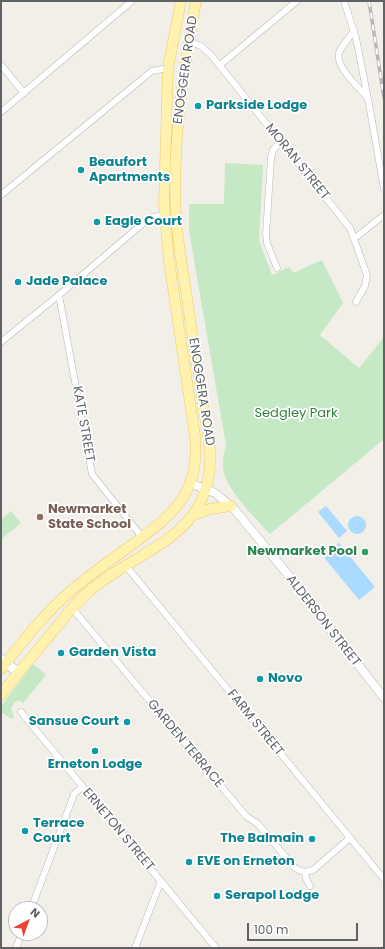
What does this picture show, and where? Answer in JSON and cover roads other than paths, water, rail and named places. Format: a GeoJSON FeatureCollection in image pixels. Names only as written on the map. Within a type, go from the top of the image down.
{"type":"FeatureCollection","features":[{"type":"Feature","properties":{"kind":"main road"},"geometry":{"type":"LineString","coordinates":[[181,1],[186,1]]}},
{"type":"Feature","properties":{"kind":"main road","name":"ENOGGERA ROAD"},"geometry":{"type":"LineString","coordinates":[[3,663],[59,601],[173,512],[181,502],[190,483],[196,462],[195,436],[171,277],[164,215],[168,68],[181,1]]}},
{"type":"Feature","properties":{"kind":"main road","name":"ENOGGERA ROAD"},"geometry":{"type":"LineString","coordinates":[[1,695],[72,608],[95,587],[175,534],[193,515],[206,489],[210,466],[210,451],[180,252],[176,204],[179,120],[188,41],[196,1]]}},
{"type":"Feature","properties":{"kind":"main road"},"geometry":{"type":"LineString","coordinates":[[173,37],[188,41]]}},
{"type":"Feature","properties":{"kind":"main road"},"geometry":{"type":"LineString","coordinates":[[193,515],[214,508],[231,506]]}},
{"type":"Feature","properties":{"kind":"main road"},"geometry":{"type":"LineString","coordinates":[[3,663],[19,673]]}},
{"type":"Feature","properties":{"kind":"street"},"geometry":{"type":"LineString","coordinates":[[1,112],[132,1]]}},
{"type":"Feature","properties":{"kind":"street"},"geometry":{"type":"LineString","coordinates":[[220,65],[297,1]]}},
{"type":"Feature","properties":{"kind":"street"},"geometry":{"type":"LineString","coordinates":[[344,1],[354,30],[384,189]]}},
{"type":"Feature","properties":{"kind":"street"},"geometry":{"type":"LineString","coordinates":[[354,30],[340,51],[339,60],[342,68],[368,98]]}},
{"type":"Feature","properties":{"kind":"street","name":"MORAN STREET"},"geometry":{"type":"LineString","coordinates":[[188,41],[205,49],[220,65],[349,226],[355,238],[367,275],[365,286],[356,302]]}},
{"type":"Feature","properties":{"kind":"street"},"geometry":{"type":"LineString","coordinates":[[1,65],[24,93]]}},
{"type":"Feature","properties":{"kind":"street"},"geometry":{"type":"LineString","coordinates":[[1,194],[152,71],[168,68]]}},
{"type":"Feature","properties":{"kind":"street"},"geometry":{"type":"LineString","coordinates":[[277,268],[267,243],[266,234],[271,158],[273,150],[281,141]]}},
{"type":"Feature","properties":{"kind":"street"},"geometry":{"type":"LineString","coordinates":[[1,342],[148,220],[153,217],[164,215]]}},
{"type":"Feature","properties":{"kind":"street"},"geometry":{"type":"LineString","coordinates":[[355,238],[384,215]]}},
{"type":"Feature","properties":{"kind":"street","name":"KATE STREET"},"geometry":{"type":"LineString","coordinates":[[59,295],[92,474],[142,537]]}},
{"type":"Feature","properties":{"kind":"street","name":"ALDERSON STREET"},"geometry":{"type":"LineString","coordinates":[[190,483],[219,495],[231,506],[289,576],[384,698]]}},
{"type":"Feature","properties":{"kind":"street","name":"FARM STREET"},"geometry":{"type":"LineString","coordinates":[[126,566],[384,879]]}},
{"type":"Feature","properties":{"kind":"street","name":"GARDEN TERRACE"},"geometry":{"type":"LineString","coordinates":[[72,608],[246,816],[259,825],[294,867],[305,872]]}},
{"type":"Feature","properties":{"kind":"street","name":"ERNETON STREET"},"geometry":{"type":"LineString","coordinates":[[21,712],[216,948]]}},
{"type":"Feature","properties":{"kind":"street"},"geometry":{"type":"LineString","coordinates":[[34,901],[74,794],[82,787]]}},
{"type":"Feature","properties":{"kind":"street"},"geometry":{"type":"LineString","coordinates":[[310,886],[305,872],[313,870],[350,838]]}},
{"type":"Feature","properties":{"kind":"street"},"geometry":{"type":"LineString","coordinates":[[135,948],[161,881]]}},
{"type":"Feature","properties":{"kind":"water"},"geometry":{"type":"Polygon","coordinates":[[[326,506],[347,531],[339,538],[318,512],[326,506]]]}},
{"type":"Feature","properties":{"kind":"water"},"geometry":{"type":"Polygon","coordinates":[[[353,516],[361,516],[366,521],[364,532],[361,534],[353,534],[348,529],[348,521],[353,516]]]}},
{"type":"Feature","properties":{"kind":"water"},"geometry":{"type":"Polygon","coordinates":[[[339,543],[375,587],[359,600],[323,556],[339,543]]]}},
{"type":"Feature","properties":{"kind":"railway"},"geometry":{"type":"LineString","coordinates":[[369,1],[384,98]]}},
{"type":"Feature","properties":{"kind":"place","name":"Parkside Lodge"},"geometry":{"type":"Point","coordinates":[198,106]}},
{"type":"Feature","properties":{"kind":"place","name":"Beaufort Apartments"},"geometry":{"type":"Point","coordinates":[81,170]}},
{"type":"Feature","properties":{"kind":"place","name":"Eagle Court"},"geometry":{"type":"Point","coordinates":[97,222]}},
{"type":"Feature","properties":{"kind":"place","name":"Jade Palace"},"geometry":{"type":"Point","coordinates":[18,282]}},
{"type":"Feature","properties":{"kind":"place","name":"Newmarket State School"},"geometry":{"type":"Point","coordinates":[40,517]}},
{"type":"Feature","properties":{"kind":"place","name":"Newmarket Pool"},"geometry":{"type":"Point","coordinates":[365,552]}},
{"type":"Feature","properties":{"kind":"place","name":"Garden Vista"},"geometry":{"type":"Point","coordinates":[61,653]}},
{"type":"Feature","properties":{"kind":"place","name":"Novo"},"geometry":{"type":"Point","coordinates":[260,679]}},
{"type":"Feature","properties":{"kind":"place","name":"Sansue Court"},"geometry":{"type":"Point","coordinates":[127,722]}},
{"type":"Feature","properties":{"kind":"place","name":"Erneton Lodge"},"geometry":{"type":"Point","coordinates":[95,751]}},
{"type":"Feature","properties":{"kind":"place","name":"Terrace Court"},"geometry":{"type":"Point","coordinates":[25,831]}},
{"type":"Feature","properties":{"kind":"place","name":"The Balmain"},"geometry":{"type":"Point","coordinates":[312,839]}},
{"type":"Feature","properties":{"kind":"place","name":"EVE on Erneton"},"geometry":{"type":"Point","coordinates":[189,862]}},
{"type":"Feature","properties":{"kind":"place","name":"Serapol Lodge"},"geometry":{"type":"Point","coordinates":[217,896]}},
{"type":"Feature","properties":{"kind":"park label","name":"Sedgley Park"},"geometry":{"type":"Point","coordinates":[296,414]}}]}
